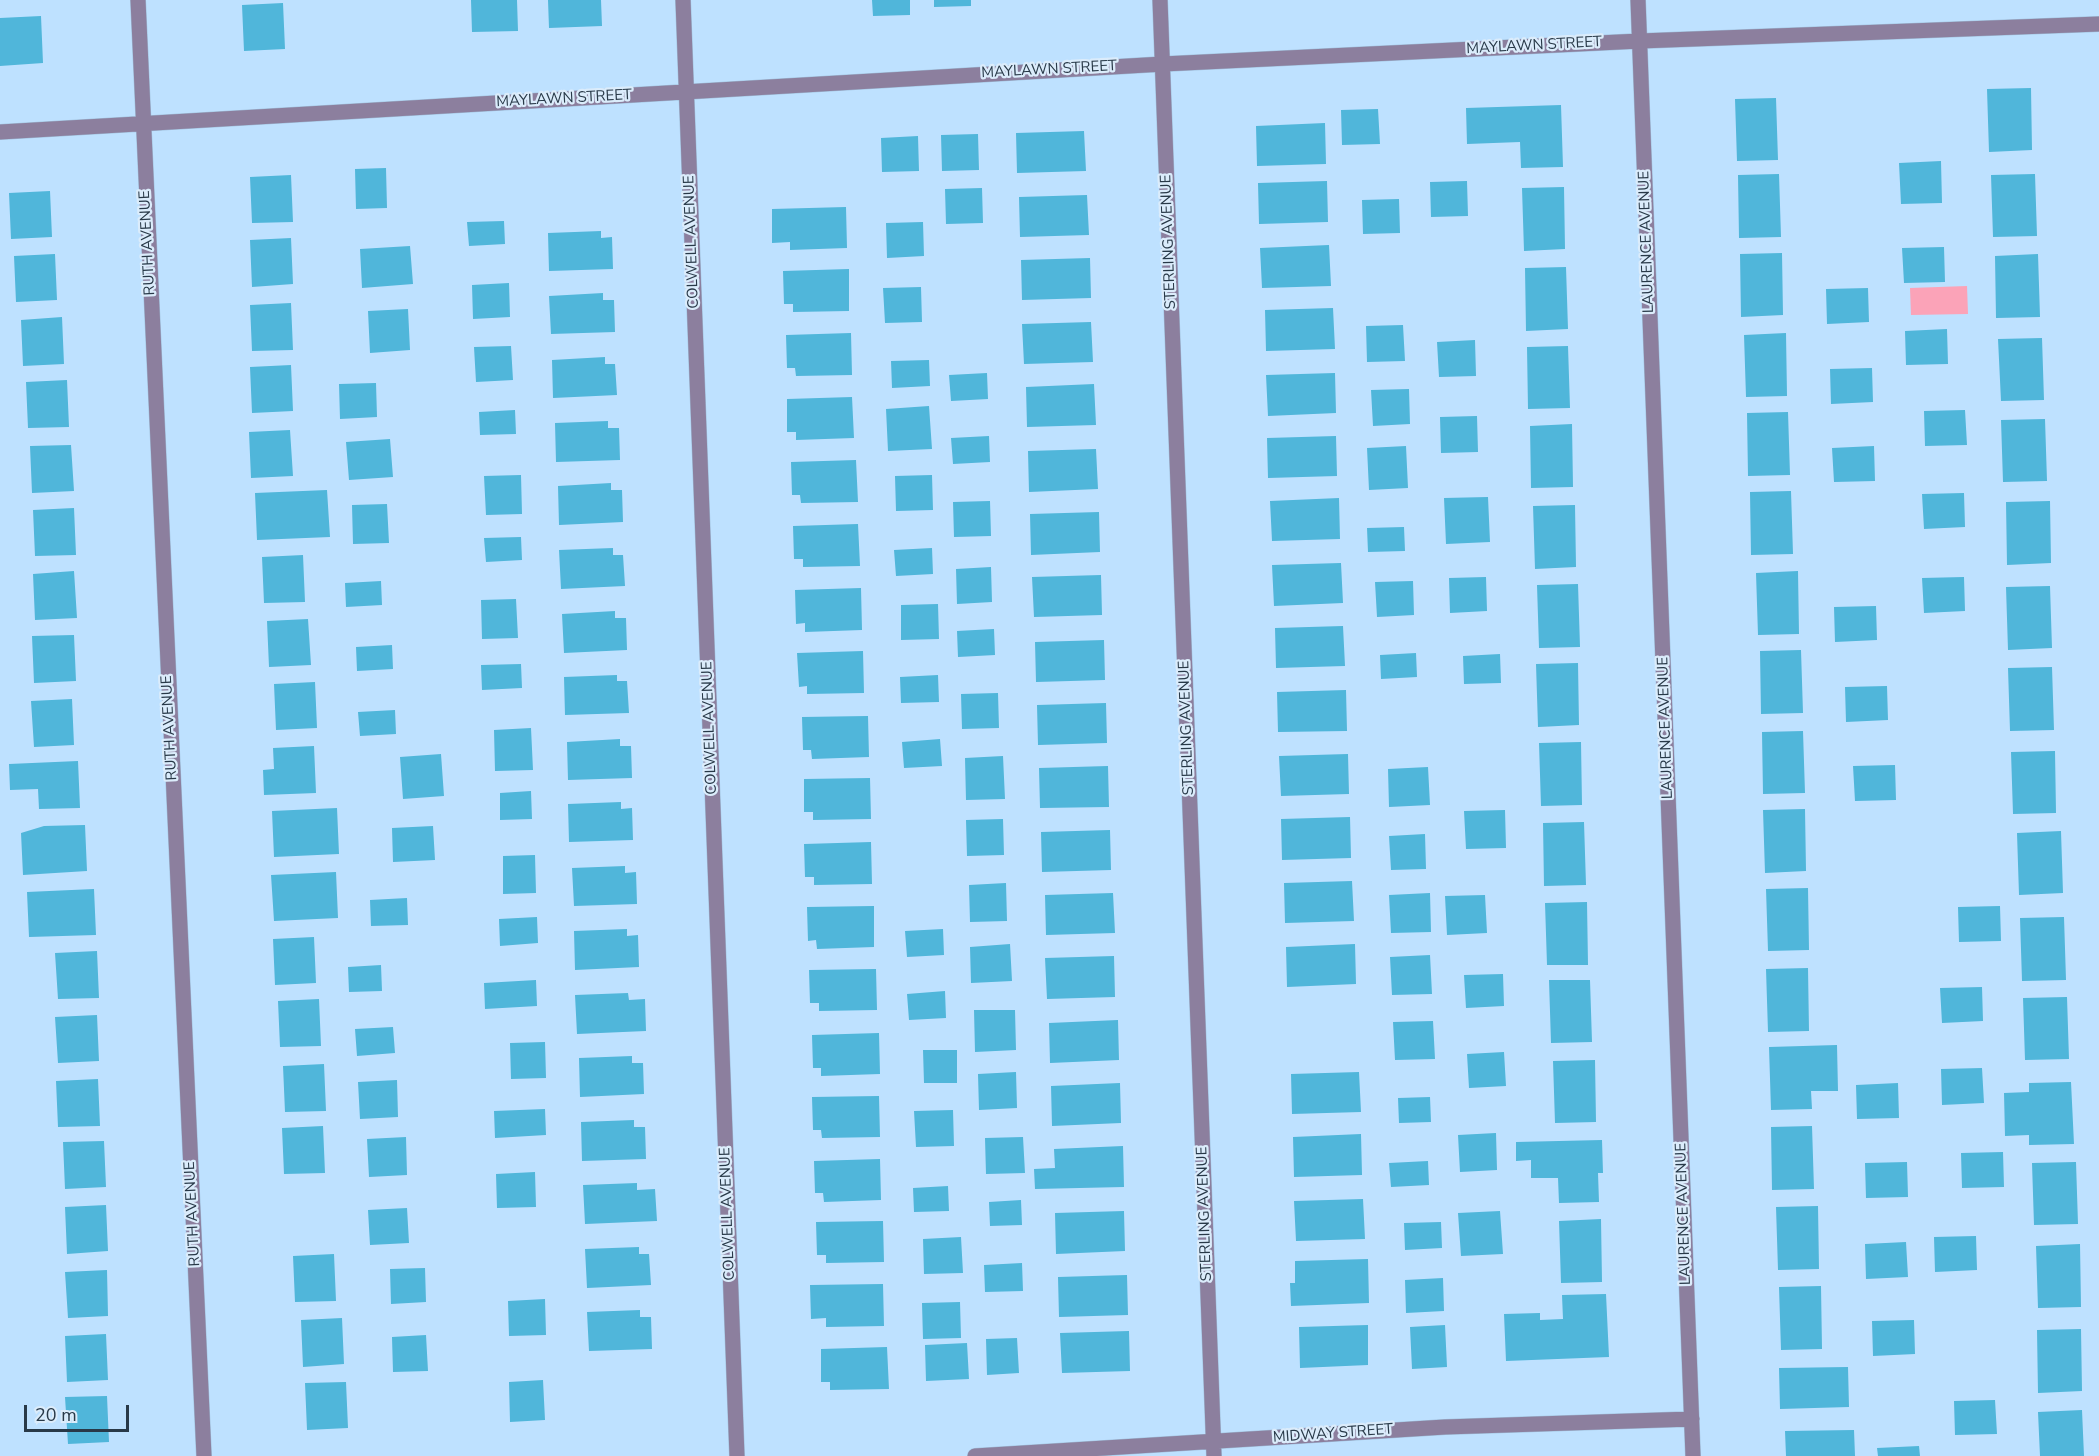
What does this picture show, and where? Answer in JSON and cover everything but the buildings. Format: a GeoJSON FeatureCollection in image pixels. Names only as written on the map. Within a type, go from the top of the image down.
{"type":"FeatureCollection","features":[{"type":"Feature","properties":{"kind":"street","name":"RUTH AVENUE"},"geometry":{"type":"LineString","coordinates":[[138,0],[204,1456]]}},
{"type":"Feature","properties":{"kind":"street","name":"COLWELL AVENUE"},"geometry":{"type":"LineString","coordinates":[[683,0],[736,1456]]}},
{"type":"Feature","properties":{"kind":"street","name":"STERLING AVENUE"},"geometry":{"type":"LineString","coordinates":[[1160,0],[1214,1449]]}},
{"type":"Feature","properties":{"kind":"street","name":"LAURENCE AVENUE"},"geometry":{"type":"LineString","coordinates":[[1638,0],[1693,1456]]}},
{"type":"Feature","properties":{"kind":"street","name":"MAYLAWN STREET"},"geometry":{"type":"LineString","coordinates":[[0,132],[1163,64],[1640,41],[2099,24]]}},
{"type":"Feature","properties":{"kind":"street","name":"MIDWAY STREET"},"geometry":{"type":"LineString","coordinates":[[975,1456],[1214,1449],[1445,1427],[1692,1419]]}},
{"type":"Feature","properties":{"kind":"shaded area"},"geometry":{"type":"Polygon","coordinates":[[[1967,286],[1968,314],[1911,315],[1910,288],[1967,286]]]}}]}
